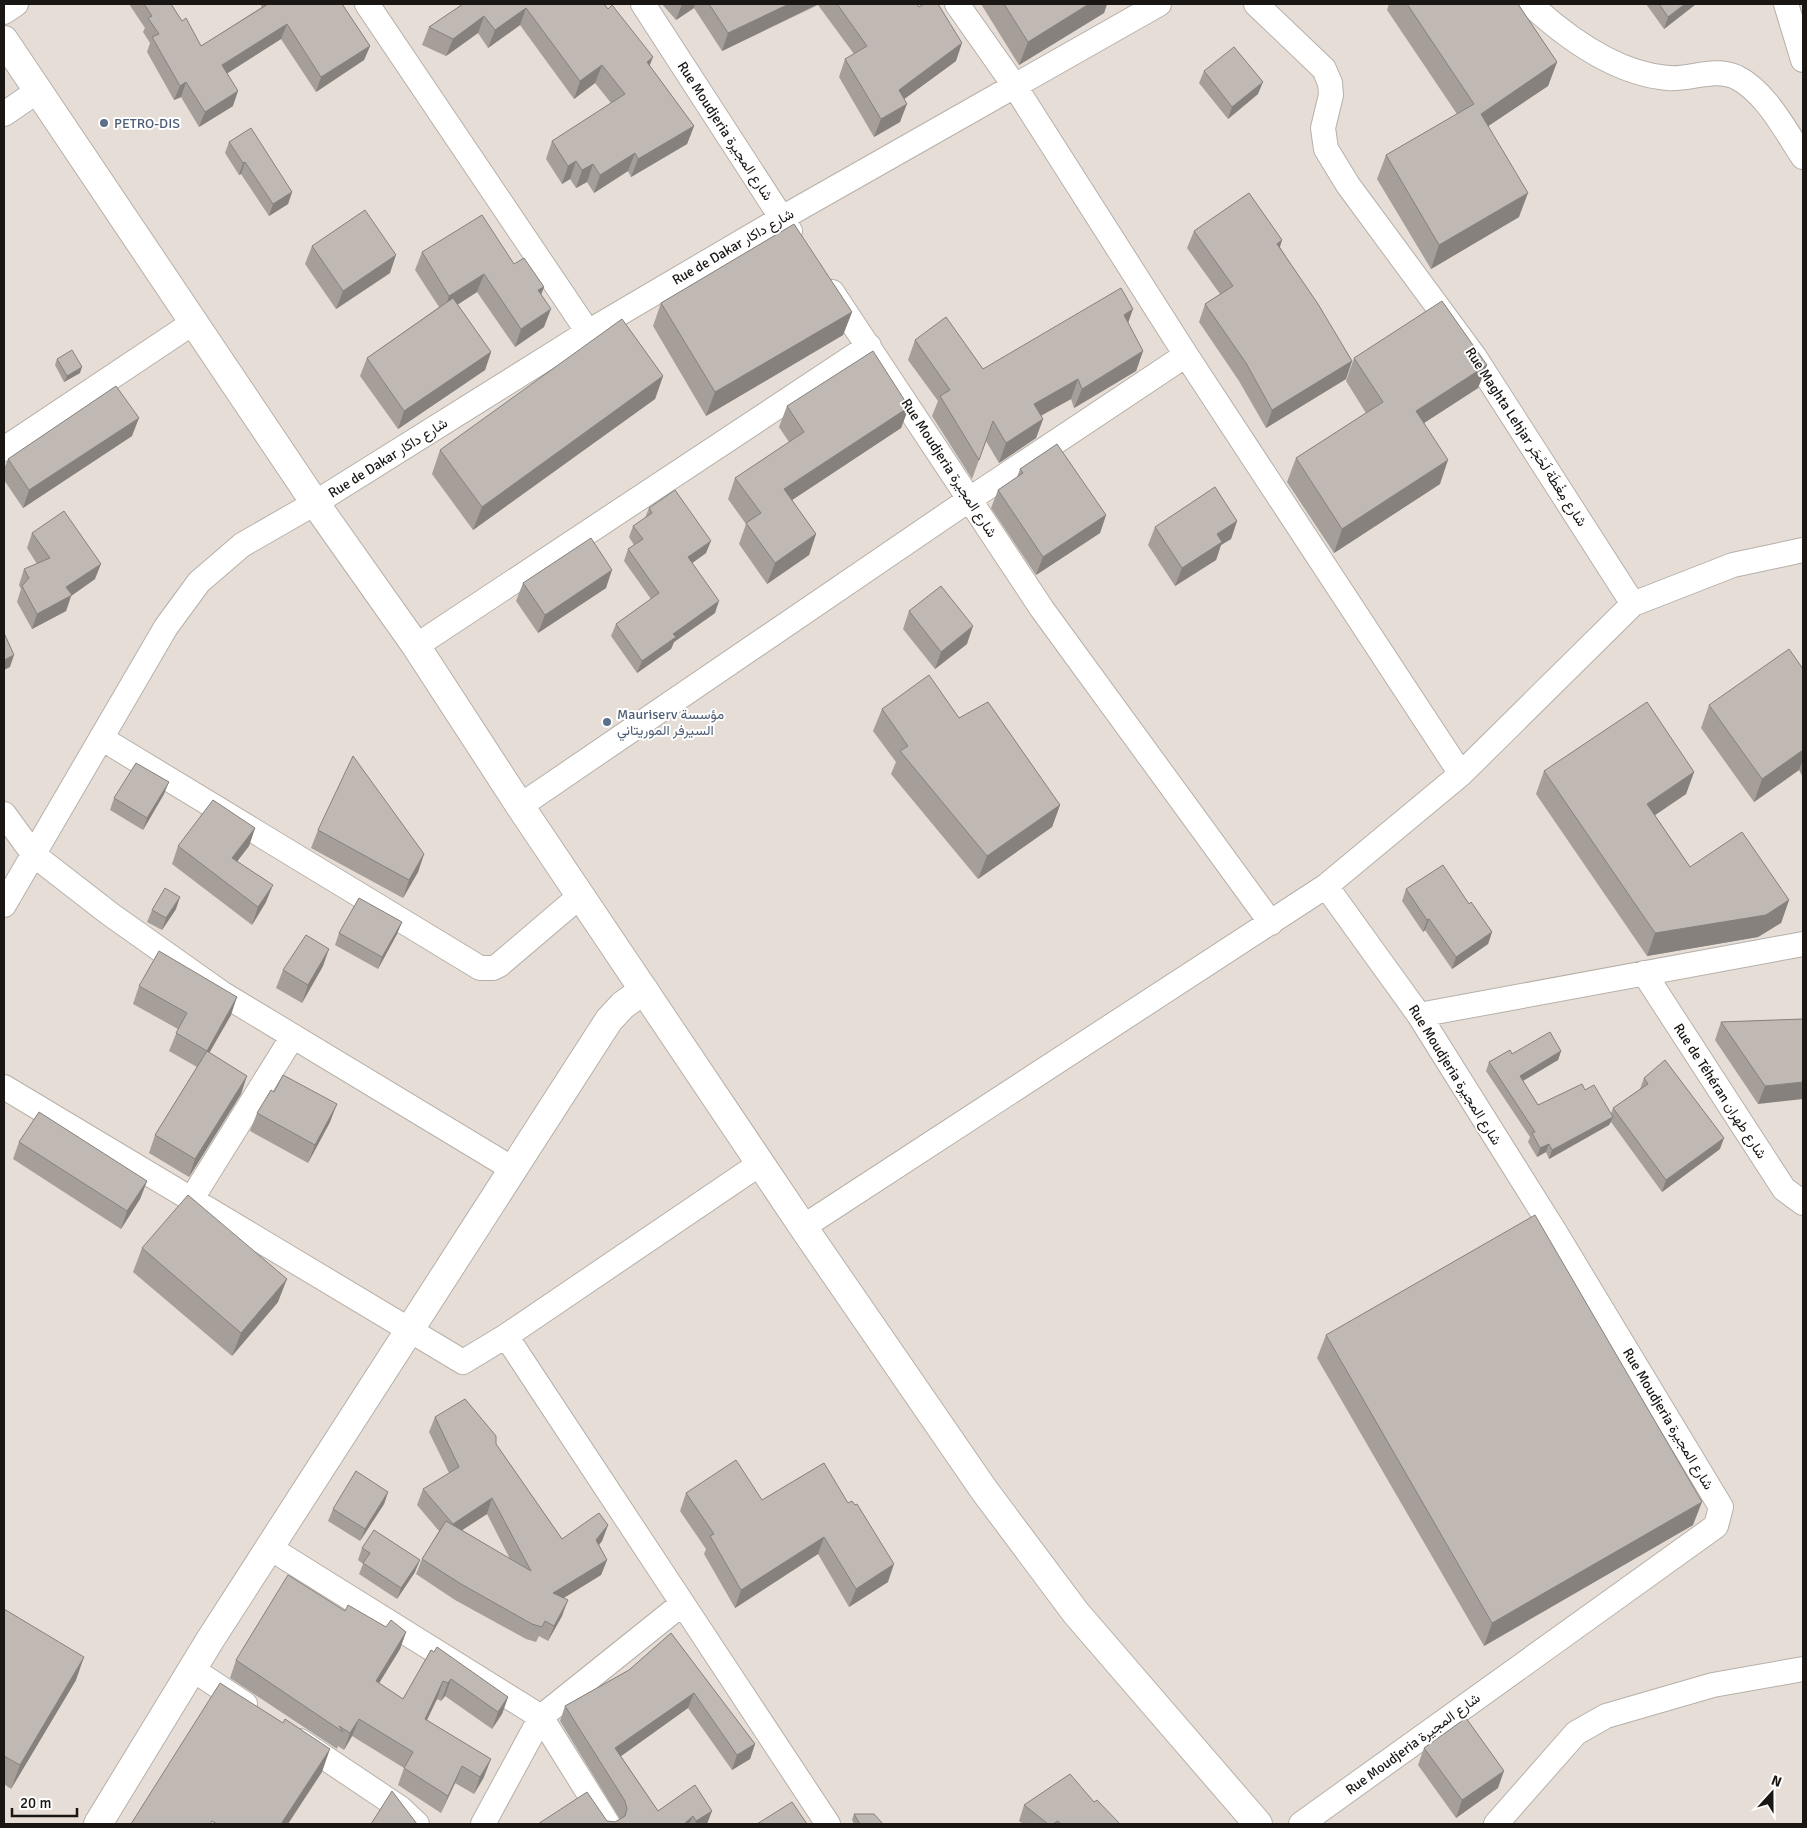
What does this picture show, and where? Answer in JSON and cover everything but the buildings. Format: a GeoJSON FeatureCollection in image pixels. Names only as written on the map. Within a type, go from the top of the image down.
{"type":"FeatureCollection","features":[{"type":"Feature","properties":{"kind":"main road"},"geometry":{"type":"LineString","coordinates":[[4,40],[315,504],[416,646],[520,806],[803,1227],[984,1490],[1076,1613],[1258,1824]]}},
{"type":"Feature","properties":{"kind":"main road"},"geometry":{"type":"LineString","coordinates":[[98,1824],[192,1669],[609,1020],[623,1005],[644,990]]}},
{"type":"Feature","properties":{"kind":"street"},"geometry":{"type":"LineString","coordinates":[[4,12],[16,4]]}},
{"type":"Feature","properties":{"kind":"street"},"geometry":{"type":"LineString","coordinates":[[367,4],[588,332]]}},
{"type":"Feature","properties":{"kind":"street","name":"Rue Moudjeria شارع المجيرة"},"geometry":{"type":"LineString","coordinates":[[643,4],[804,250]]}},
{"type":"Feature","properties":{"kind":"street"},"geometry":{"type":"LineString","coordinates":[[956,4],[1014,85],[1186,355],[1461,774]]}},
{"type":"Feature","properties":{"kind":"street","name":"Rue de Dakar شارع داكار"},"geometry":{"type":"LineString","coordinates":[[4,905],[166,627],[200,582],[242,545],[315,504],[588,332],[782,218],[1159,4]]}},
{"type":"Feature","properties":{"kind":"street","name":"Rue Maghta Lehjar شارع مِغْطَة لَحْجَر"},"geometry":{"type":"LineString","coordinates":[[1256,4],[1324,69],[1330,83],[1331,95],[1323,128],[1326,149],[1348,185],[1474,356],[1633,604]]}},
{"type":"Feature","properties":{"kind":"street"},"geometry":{"type":"LineString","coordinates":[[1530,4],[1561,30],[1604,58],[1635,71],[1670,78],[1712,73],[1734,76],[1754,89],[1803,157]]}},
{"type":"Feature","properties":{"kind":"street"},"geometry":{"type":"LineString","coordinates":[[1786,4],[1803,60]]}},
{"type":"Feature","properties":{"kind":"street"},"geometry":{"type":"LineString","coordinates":[[4,114],[39,90]]}},
{"type":"Feature","properties":{"kind":"street","name":"Rue Moudjeria شارع المجيرة"},"geometry":{"type":"LineString","coordinates":[[820,274],[1042,609],[1271,923]]}},
{"type":"Feature","properties":{"kind":"street"},"geometry":{"type":"LineString","coordinates":[[4,449],[194,322]]}},
{"type":"Feature","properties":{"kind":"street"},"geometry":{"type":"LineString","coordinates":[[416,646],[869,346]]}},
{"type":"Feature","properties":{"kind":"street"},"geometry":{"type":"LineString","coordinates":[[520,806],[970,498],[1186,355]]}},
{"type":"Feature","properties":{"kind":"street"},"geometry":{"type":"LineString","coordinates":[[803,1227],[1326,886],[1461,774],[1633,604],[1734,565],[1803,550]]}},
{"type":"Feature","properties":{"kind":"street"},"geometry":{"type":"LineString","coordinates":[[101,738],[480,968],[486,969],[499,965],[580,896]]}},
{"type":"Feature","properties":{"kind":"street"},"geometry":{"type":"LineString","coordinates":[[4,814],[29,862],[110,914],[223,994],[514,1168]]}},
{"type":"Feature","properties":{"kind":"street"},"geometry":{"type":"LineString","coordinates":[[4,882],[29,862]]}},
{"type":"Feature","properties":{"kind":"street","name":"Rue Moudjeria شارع المجيرة"},"geometry":{"type":"LineString","coordinates":[[1301,1824],[1716,1526],[1721,1507],[1555,1232],[1419,1015],[1326,886]]}},
{"type":"Feature","properties":{"kind":"street"},"geometry":{"type":"LineString","coordinates":[[1419,1015],[1803,944]]}},
{"type":"Feature","properties":{"kind":"street","name":"Rue de Téhéran شارع طهران"},"geometry":{"type":"LineString","coordinates":[[1644,973],[1784,1189],[1803,1202]]}},
{"type":"Feature","properties":{"kind":"street"},"geometry":{"type":"LineString","coordinates":[[191,1200],[293,1036]]}},
{"type":"Feature","properties":{"kind":"street"},"geometry":{"type":"LineString","coordinates":[[4,1087],[464,1362],[506,1336],[761,1163]]}},
{"type":"Feature","properties":{"kind":"street"},"geometry":{"type":"LineString","coordinates":[[506,1336],[828,1824]]}},
{"type":"Feature","properties":{"kind":"street"},"geometry":{"type":"LineString","coordinates":[[270,1548],[541,1717],[608,1824]]}},
{"type":"Feature","properties":{"kind":"street"},"geometry":{"type":"LineString","coordinates":[[483,1824],[541,1717],[682,1604]]}},
{"type":"Feature","properties":{"kind":"street"},"geometry":{"type":"LineString","coordinates":[[192,1669],[400,1808],[417,1824]]}},
{"type":"Feature","properties":{"kind":"street"},"geometry":{"type":"LineString","coordinates":[[1496,1824],[1576,1733],[1606,1716],[1713,1685],[1803,1669]]}},
{"type":"Feature","properties":{"kind":"place","name":"PETRO-DIS"},"geometry":{"type":"Point","coordinates":[104,123]}},
{"type":"Feature","properties":{"kind":"place","name":"Mauriserv مؤسسة السيرفر الموريتاني"},"geometry":{"type":"Point","coordinates":[607,722]}}]}
